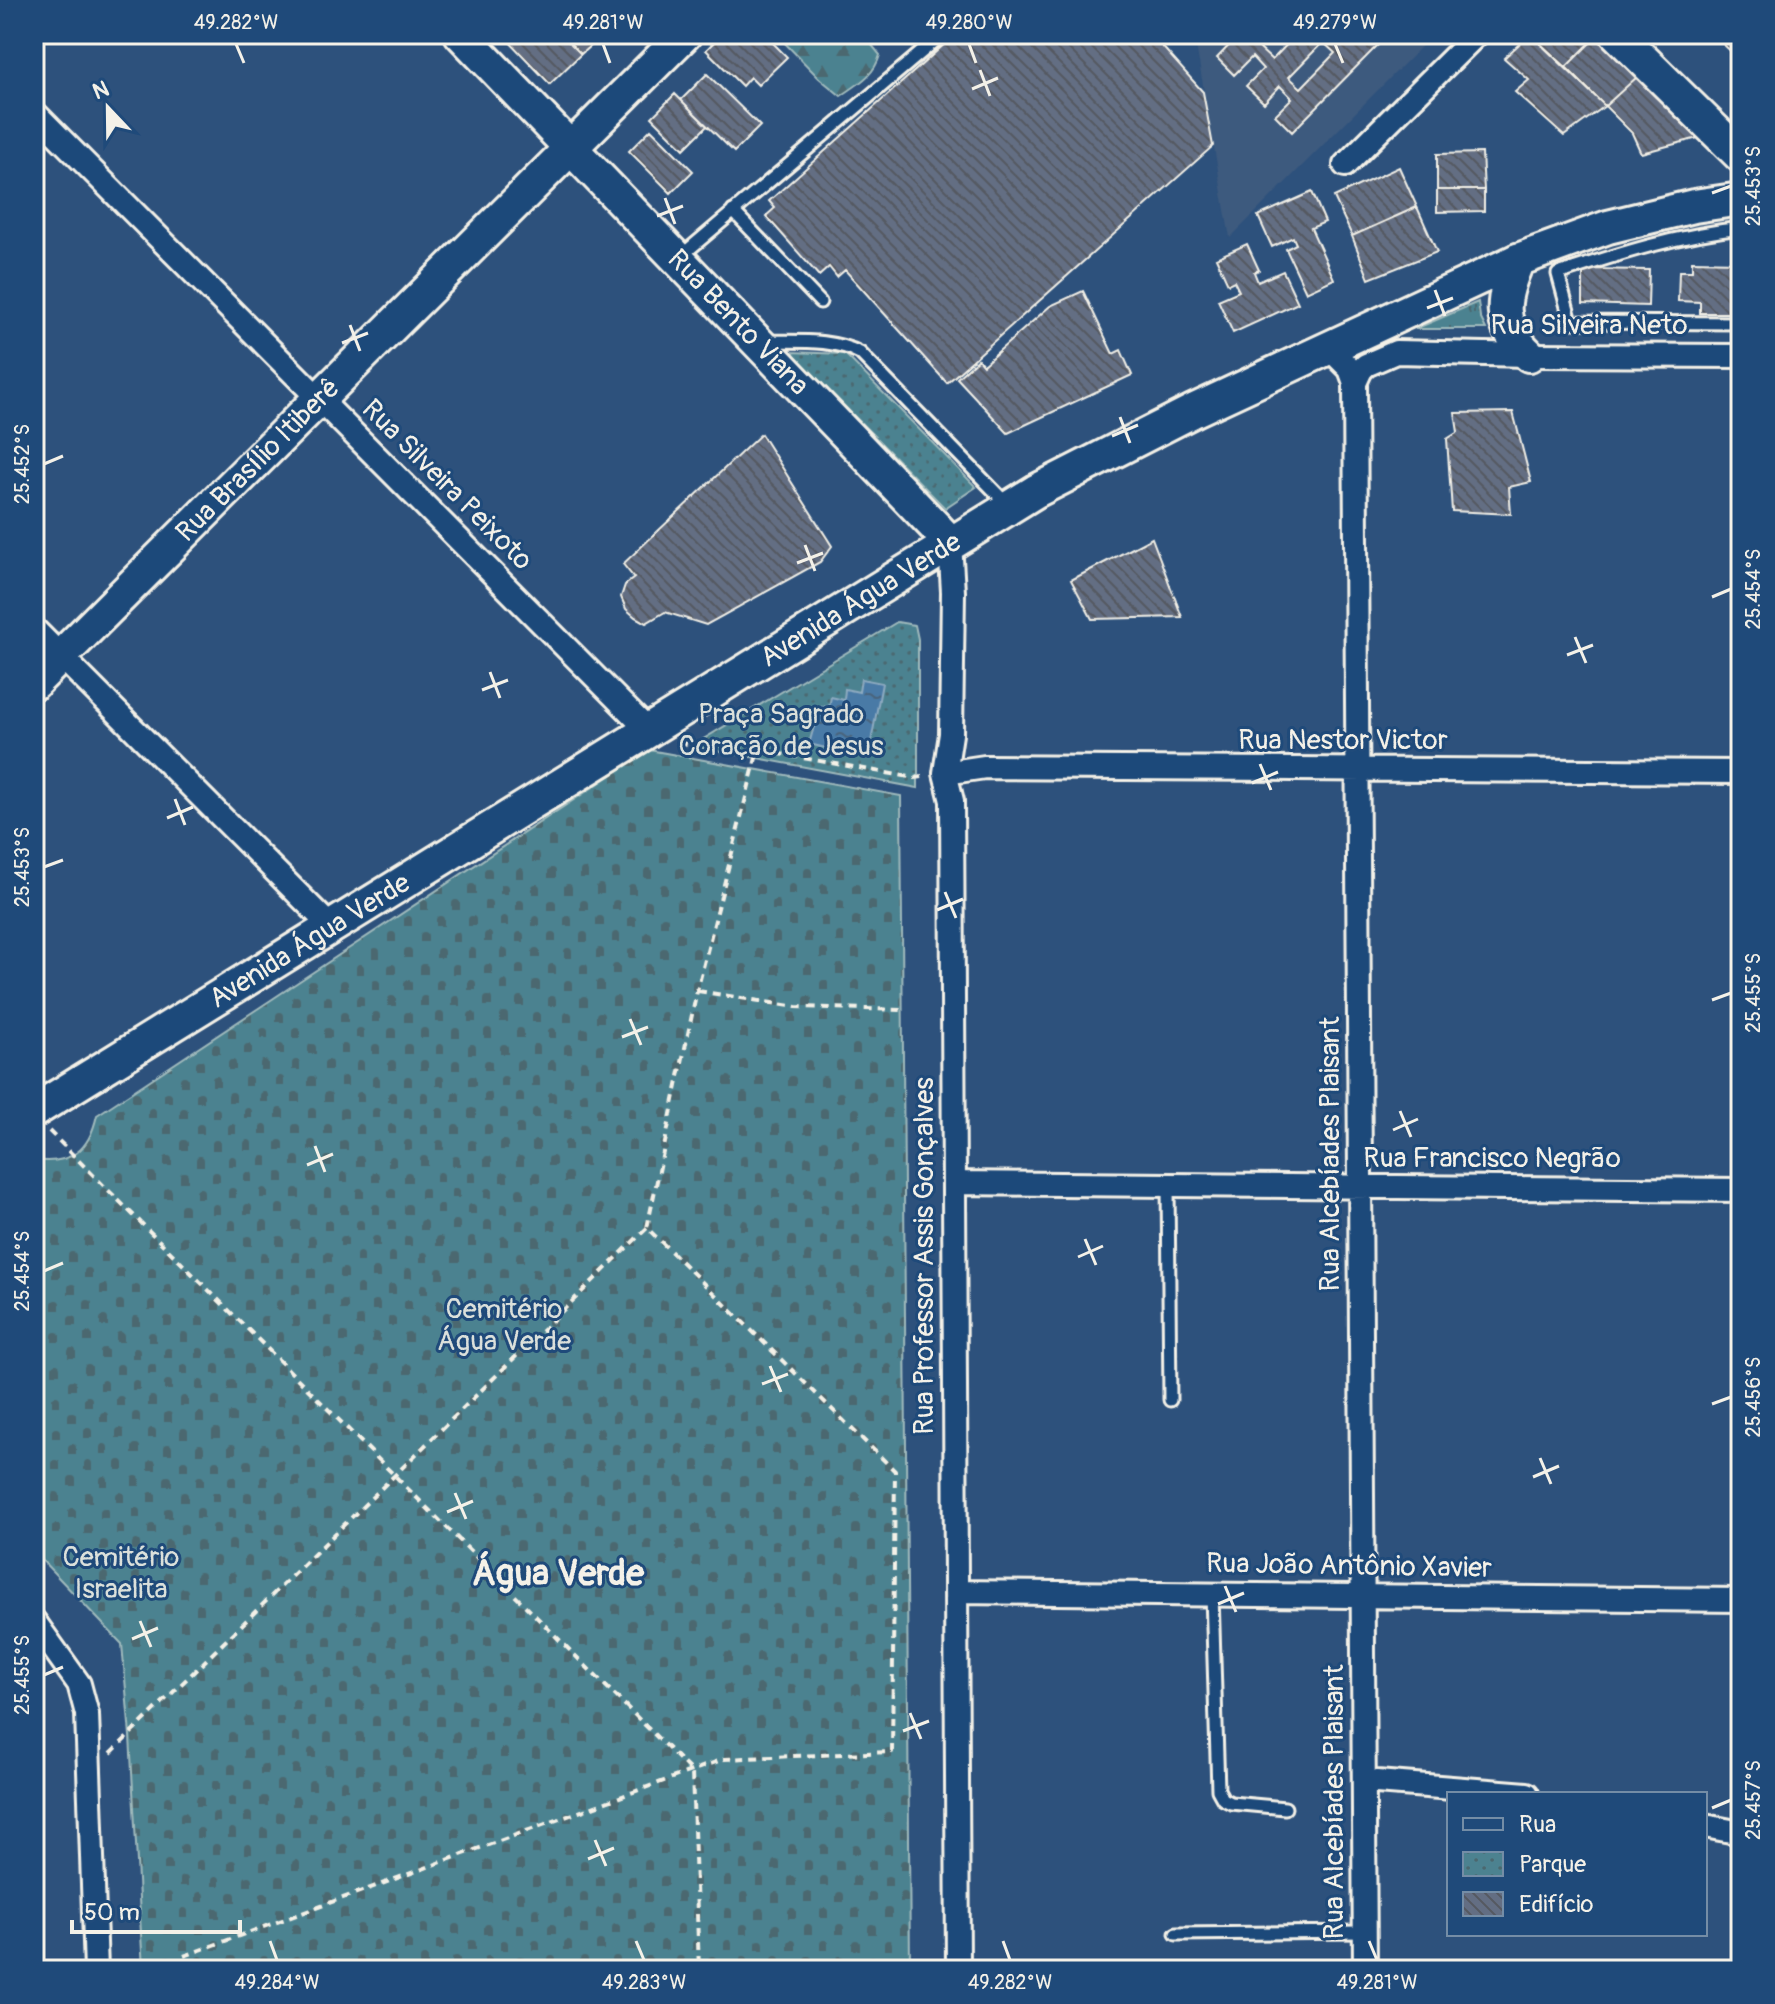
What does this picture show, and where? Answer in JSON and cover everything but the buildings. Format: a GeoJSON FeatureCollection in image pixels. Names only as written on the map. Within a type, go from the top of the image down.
{"type":"FeatureCollection","features":[{"type":"Feature","properties":{"kind":"main road","name":"Rua Bento Viana"},"geometry":{"type":"LineString","coordinates":[[461,34],[950,542]]}},
{"type":"Feature","properties":{"kind":"main road","name":"Rua Brasílio Itiberê"},"geometry":{"type":"LineString","coordinates":[[34,683],[685,34]]}},
{"type":"Feature","properties":{"kind":"main road"},"geometry":{"type":"LineString","coordinates":[[1617,34],[1741,156]]}},
{"type":"Feature","properties":{"kind":"main road","name":"Avenida Água Verde"},"geometry":{"type":"LineString","coordinates":[[40,1120],[331,927],[950,542],[1103,455],[1518,260],[1608,227],[1680,209],[1741,199]]}},
{"type":"Feature","properties":{"kind":"main road"},"geometry":{"type":"LineString","coordinates":[[1518,260],[1506,287],[1505,317],[1510,332],[1529,355]]}},
{"type":"Feature","properties":{"kind":"street"},"geometry":{"type":"LineString","coordinates":[[1345,165],[1477,34]]}},
{"type":"Feature","properties":{"kind":"street","name":"Rua Silveira Peixoto"},"geometry":{"type":"LineString","coordinates":[[34,112],[648,730]]}},
{"type":"Feature","properties":{"kind":"street"},"geometry":{"type":"LineString","coordinates":[[1329,348],[1350,369],[1355,383]]}},
{"type":"Feature","properties":{"kind":"street","name":"Rua Silveira Neto"},"geometry":{"type":"LineString","coordinates":[[1355,383],[1366,365],[1396,352],[1741,356]]}},
{"type":"Feature","properties":{"kind":"street","name":"Rua Alcebíades Plaisant"},"geometry":{"type":"LineString","coordinates":[[1355,383],[1365,1970]]}},
{"type":"Feature","properties":{"kind":"street","name":"Rua Professor Assis Gonçalves"},"geometry":{"type":"LineString","coordinates":[[950,542],[953,592],[951,734],[945,773],[952,801],[958,1970]]}},
{"type":"Feature","properties":{"kind":"street"},"geometry":{"type":"LineString","coordinates":[[34,629],[331,927]]}},
{"type":"Feature","properties":{"kind":"street","name":"Rua Nestor Victor"},"geometry":{"type":"LineString","coordinates":[[945,773],[985,767],[1741,772]]}},
{"type":"Feature","properties":{"kind":"street","name":"Rua Francisco Negrão"},"geometry":{"type":"LineString","coordinates":[[954,1183],[1741,1190]]}},
{"type":"Feature","properties":{"kind":"street","name":"Rua João Antônio Xavier"},"geometry":{"type":"LineString","coordinates":[[956,1592],[1741,1600]]}},
{"type":"Feature","properties":{"kind":"street"},"geometry":{"type":"LineString","coordinates":[[34,1621],[79,1684],[84,1698],[90,1773],[96,1970]]}},
{"type":"Feature","properties":{"kind":"street"},"geometry":{"type":"LineString","coordinates":[[1364,1781],[1502,1792]]}},
{"type":"Feature","properties":{"kind":"street"},"geometry":{"type":"LineString","coordinates":[[1707,1826],[1741,1833]]}},
{"type":"Feature","properties":{"kind":"lane"},"geometry":{"type":"LineString","coordinates":[[677,259],[943,34]]}},
{"type":"Feature","properties":{"kind":"lane"},"geometry":{"type":"LineString","coordinates":[[733,211],[820,302]]}},
{"type":"Feature","properties":{"kind":"lane"},"geometry":{"type":"LineString","coordinates":[[1741,228],[1635,249],[1558,274],[1571,322],[1741,323]]}},
{"type":"Feature","properties":{"kind":"lane"},"geometry":{"type":"LineString","coordinates":[[756,340],[831,343],[860,353],[1010,507]]}},
{"type":"Feature","properties":{"kind":"lane"},"geometry":{"type":"LineString","coordinates":[[1168,1185],[1170,1400]]}},
{"type":"Feature","properties":{"kind":"lane"},"geometry":{"type":"LineString","coordinates":[[1212,1594],[1218,1790],[1223,1799],[1231,1803],[1285,1808]]}},
{"type":"Feature","properties":{"kind":"lane"},"geometry":{"type":"LineString","coordinates":[[1176,1934],[1365,1932]]}},
{"type":"Feature","properties":{"kind":"path"},"geometry":{"type":"LineString","coordinates":[[648,730],[669,742],[758,750],[915,778],[945,773]]}},
{"type":"Feature","properties":{"kind":"path"},"geometry":{"type":"LineString","coordinates":[[90,1773],[647,1228],[697,991],[758,750]]}},
{"type":"Feature","properties":{"kind":"path"},"geometry":{"type":"LineString","coordinates":[[697,991],[796,1007],[902,1010]]}},
{"type":"Feature","properties":{"kind":"path"},"geometry":{"type":"LineString","coordinates":[[40,1120],[393,1477],[692,1772],[699,1970]]}},
{"type":"Feature","properties":{"kind":"path"},"geometry":{"type":"LineString","coordinates":[[184,1956],[724,1759],[892,1752],[895,1471],[647,1228]]}},
{"type":"Feature","properties":{"kind":"shaded area"},"geometry":{"type":"Polygon","coordinates":[[[1194,34],[1434,34],[1230,238],[1194,34]]]}},
{"type":"Feature","properties":{"kind":"green space"},"geometry":{"type":"Polygon","coordinates":[[[776,34],[863,34],[880,55],[870,74],[841,96],[776,34]]]}},
{"type":"Feature","properties":{"kind":"green space"},"geometry":{"type":"Polygon","coordinates":[[[1478,302],[1486,329],[1415,329],[1478,302]]]}},
{"type":"Feature","properties":{"kind":"green space"},"geometry":{"type":"Polygon","coordinates":[[[791,352],[845,354],[976,487],[945,508],[791,352]]]}},
{"type":"Feature","properties":{"kind":"green space","name":"Praça Sagrado Coração de Jesus"},"geometry":{"type":"Polygon","coordinates":[[[897,622],[915,625],[918,639],[918,788],[692,746],[897,622]]]}},
{"type":"Feature","properties":{"kind":"green space","name":"Cemitério Água Verde"},"geometry":{"type":"Polygon","coordinates":[[[649,750],[901,796],[910,1970],[143,1970],[122,1644],[34,1552],[34,1160],[58,1160],[76,1153],[89,1138],[97,1115],[649,750]]]}},
{"type":"Feature","properties":{"kind":"water"},"geometry":{"type":"Polygon","coordinates":[[[861,679],[882,683],[868,758],[809,744],[820,706],[829,707],[831,697],[844,700],[845,689],[859,692],[861,679]]]}},
{"type":"Feature","properties":{"kind":"district","name":"Água Verde"},"geometry":{"type":"Point","coordinates":[558,1573]}},
{"type":"Feature","properties":{"kind":"park label","name":"Cemitério Israelita"},"geometry":{"type":"Point","coordinates":[121,1573]}}]}
